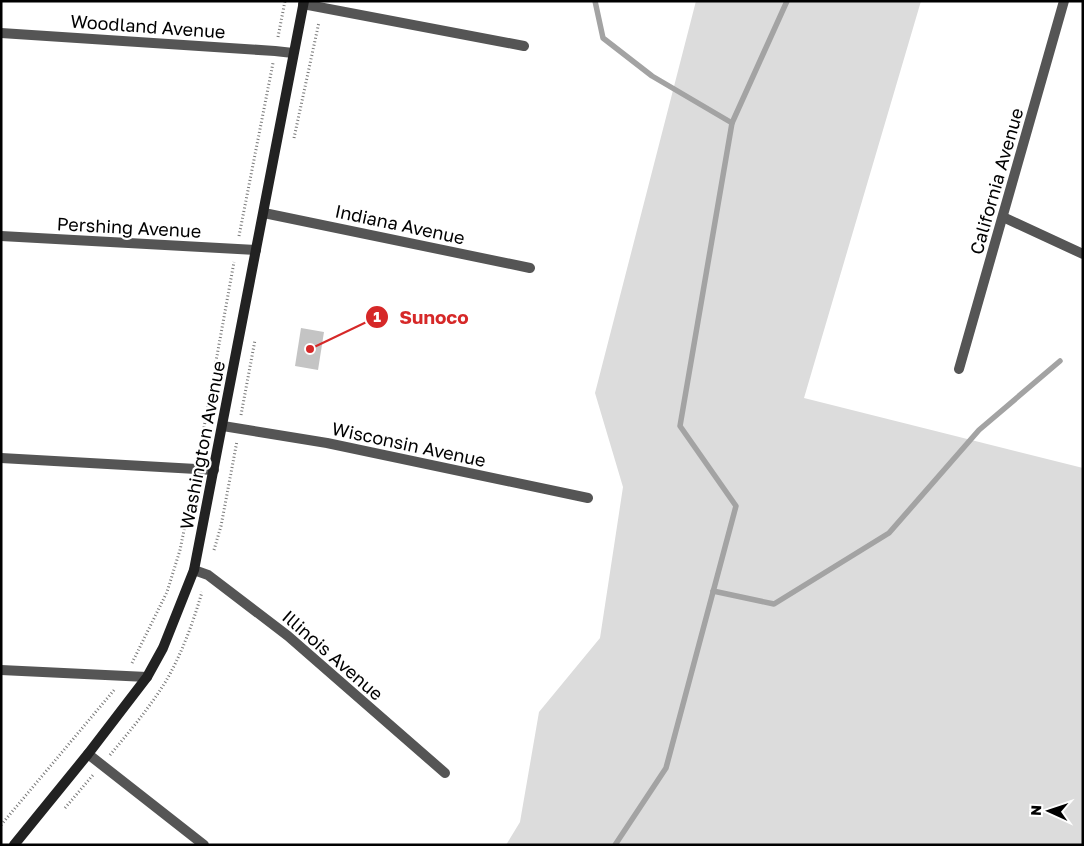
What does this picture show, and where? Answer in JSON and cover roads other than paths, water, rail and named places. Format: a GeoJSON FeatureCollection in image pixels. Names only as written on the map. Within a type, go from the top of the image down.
{"type":"FeatureCollection","features":[{"type":"Feature","properties":{"kind":"street","name":"California Avenue"},"geometry":{"type":"LineString","coordinates":[[960,369],[1064,1]]}},
{"type":"Feature","properties":{"kind":"street"},"geometry":{"type":"LineString","coordinates":[[303,3],[524,46]]}},
{"type":"Feature","properties":{"kind":"street","name":"Washington Avenue"},"geometry":{"type":"LineString","coordinates":[[14,845],[88,754],[147,677],[163,648],[194,570],[303,3]]}},
{"type":"Feature","properties":{"kind":"street","name":"Woodland Avenue"},"geometry":{"type":"LineString","coordinates":[[1,34],[293,53]]}},
{"type":"Feature","properties":{"kind":"street","name":"Indiana Avenue"},"geometry":{"type":"LineString","coordinates":[[264,213],[530,268]]}},
{"type":"Feature","properties":{"kind":"street"},"geometry":{"type":"LineString","coordinates":[[1003,217],[1083,254]]}},
{"type":"Feature","properties":{"kind":"street","name":"Pershing Avenue"},"geometry":{"type":"LineString","coordinates":[[1,236],[256,250]]}},
{"type":"Feature","properties":{"kind":"street","name":"Wisconsin Avenue"},"geometry":{"type":"LineString","coordinates":[[223,426],[327,443],[588,498]]}},
{"type":"Feature","properties":{"kind":"street"},"geometry":{"type":"LineString","coordinates":[[1,458],[214,470]]}},
{"type":"Feature","properties":{"kind":"street","name":"Illinois Avenue"},"geometry":{"type":"LineString","coordinates":[[194,570],[208,575],[281,630],[445,774]]}},
{"type":"Feature","properties":{"kind":"street"},"geometry":{"type":"LineString","coordinates":[[1,670],[147,677]]}},
{"type":"Feature","properties":{"kind":"street"},"geometry":{"type":"LineString","coordinates":[[88,754],[204,845]]}},
{"type":"Feature","properties":{"kind":"waterway"},"geometry":{"type":"LineString","coordinates":[[595,1],[603,38],[652,76],[732,123]]}},
{"type":"Feature","properties":{"kind":"waterway"},"geometry":{"type":"LineString","coordinates":[[615,845],[666,768],[736,506],[680,426],[732,123],[787,1]]}},
{"type":"Feature","properties":{"kind":"waterway"},"geometry":{"type":"LineString","coordinates":[[713,591],[774,604],[889,533],[979,430],[1060,361]]}},
{"type":"Feature","properties":{"kind":"place","name":"Sunoco"},"geometry":{"type":"Point","coordinates":[310,349]}}]}
